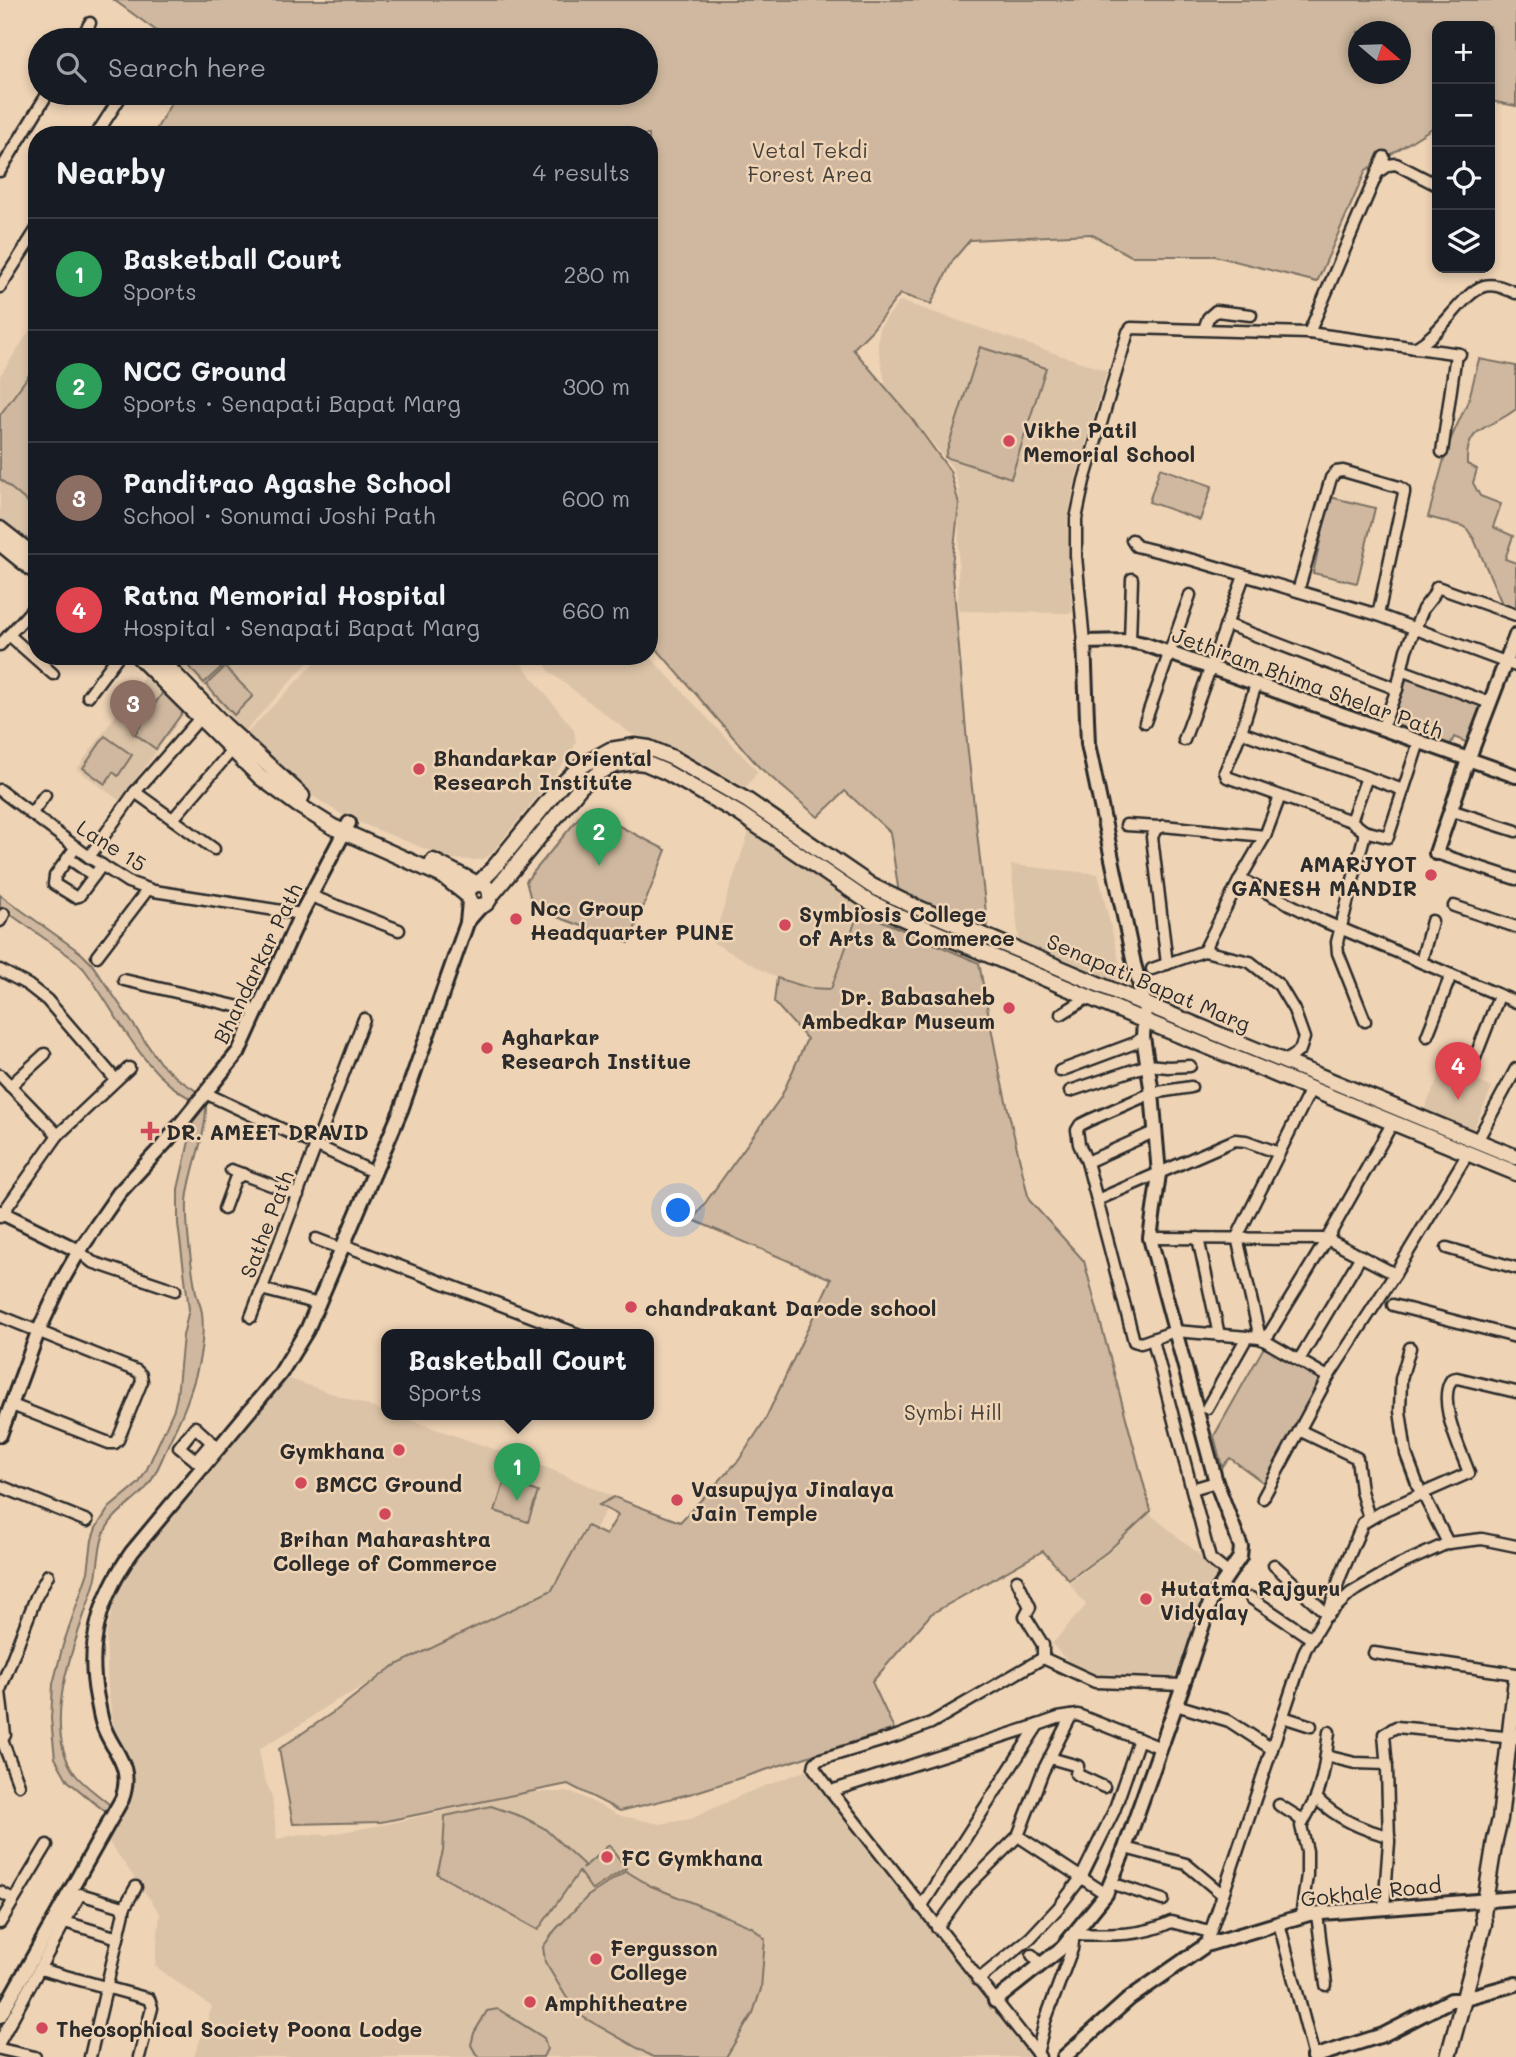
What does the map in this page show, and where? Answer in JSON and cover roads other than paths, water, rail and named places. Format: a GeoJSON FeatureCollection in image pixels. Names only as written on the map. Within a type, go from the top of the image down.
{"type":"FeatureCollection","features":[{"type":"Feature","properties":{"kind":"main road"},"geometry":{"type":"LineString","coordinates":[[0,529],[28,551]]}},
{"type":"Feature","properties":{"kind":"main road"},"geometry":{"type":"LineString","coordinates":[[0,543],[28,566]]}},
{"type":"Feature","properties":{"kind":"main road"},"geometry":{"type":"LineString","coordinates":[[147,665],[260,778],[333,827],[347,828]]}},
{"type":"Feature","properties":{"kind":"main road"},"geometry":{"type":"LineString","coordinates":[[166,665],[289,786],[338,818],[347,828],[477,894]]}},
{"type":"Feature","properties":{"kind":"main road","name":"Senapati Bapat Marg"},"geometry":{"type":"LineString","coordinates":[[477,894],[492,870],[561,785],[581,766],[610,750],[635,746],[649,748],[673,758],[748,801],[880,890],[938,917],[1285,1062],[1472,1147],[1516,1173]]}},
{"type":"Feature","properties":{"kind":"main road","name":"Senapati Bapat Marg"},"geometry":{"type":"LineString","coordinates":[[477,894],[590,778],[615,765],[645,763],[740,814],[864,899],[931,932],[1392,1122],[1472,1147],[1516,1157]]}},
{"type":"Feature","properties":{"kind":"main road"},"geometry":{"type":"LineString","coordinates":[[1448,2057],[1478,1923],[1485,1907],[1513,1738],[1516,1676]]}},
{"type":"Feature","properties":{"kind":"main road"},"geometry":{"type":"LineString","coordinates":[[1442,2057],[1462,1999]]}},
{"type":"Feature","properties":{"kind":"street"},"geometry":{"type":"LineString","coordinates":[[87,28],[90,23]]}},
{"type":"Feature","properties":{"kind":"street"},"geometry":{"type":"LineString","coordinates":[[0,171],[41,105]]}},
{"type":"Feature","properties":{"kind":"street"},"geometry":{"type":"LineString","coordinates":[[102,126],[115,105]]}},
{"type":"Feature","properties":{"kind":"street"},"geometry":{"type":"LineString","coordinates":[[1309,334],[1384,157]]}},
{"type":"Feature","properties":{"kind":"street"},"geometry":{"type":"LineString","coordinates":[[1377,174],[1396,164],[1432,183]]}},
{"type":"Feature","properties":{"kind":"street"},"geometry":{"type":"LineString","coordinates":[[0,287],[28,243]]}},
{"type":"Feature","properties":{"kind":"street"},"geometry":{"type":"LineString","coordinates":[[1414,348],[1426,342],[1472,293],[1485,286],[1501,286],[1516,293]]}},
{"type":"Feature","properties":{"kind":"street"},"geometry":{"type":"LineString","coordinates":[[1204,329],[1208,318],[1216,310],[1251,315]]}},
{"type":"Feature","properties":{"kind":"street"},"geometry":{"type":"LineString","coordinates":[[995,2001],[1036,1960],[1063,1947],[1108,1889],[1161,1748],[1211,1600],[1240,1557],[1241,1547],[1216,1482],[1150,1238],[1159,1174],[1152,1093],[1143,1037],[1145,1004],[1134,964],[1088,744],[1084,642],[1076,556],[1076,519],[1083,481],[1131,328],[1309,334],[1458,354],[1443,452]]}},
{"type":"Feature","properties":{"kind":"street"},"geometry":{"type":"LineString","coordinates":[[1298,591],[1334,475],[1343,471],[1399,487],[1404,493],[1378,615]]}},
{"type":"Feature","properties":{"kind":"street"},"geometry":{"type":"LineString","coordinates":[[1132,540],[1136,546],[1193,560],[1378,615],[1511,664]]}},
{"type":"Feature","properties":{"kind":"street"},"geometry":{"type":"LineString","coordinates":[[1184,740],[1244,576]]}},
{"type":"Feature","properties":{"kind":"street"},"geometry":{"type":"LineString","coordinates":[[1130,641],[1132,579]]}},
{"type":"Feature","properties":{"kind":"street"},"geometry":{"type":"LineString","coordinates":[[1382,729],[1397,689],[1406,650],[1423,608],[1437,586],[1516,615]]}},
{"type":"Feature","properties":{"kind":"street"},"geometry":{"type":"LineString","coordinates":[[1145,723],[1190,595]]}},
{"type":"Feature","properties":{"kind":"street"},"geometry":{"type":"LineString","coordinates":[[0,645],[28,614]]}},
{"type":"Feature","properties":{"kind":"street"},"geometry":{"type":"LineString","coordinates":[[1226,624],[1397,689]]}},
{"type":"Feature","properties":{"kind":"street"},"geometry":{"type":"LineString","coordinates":[[9,635],[28,652]]}},
{"type":"Feature","properties":{"kind":"street"},"geometry":{"type":"LineString","coordinates":[[1516,635],[1511,664],[1490,703],[1436,853],[1516,879]]}},
{"type":"Feature","properties":{"kind":"street","name":"Jethiram Bhima Shelar Path"},"geometry":{"type":"LineString","coordinates":[[1084,642],[1130,641],[1144,644],[1516,776]]}},
{"type":"Feature","properties":{"kind":"street"},"geometry":{"type":"LineString","coordinates":[[43,665],[53,674]]}},
{"type":"Feature","properties":{"kind":"street"},"geometry":{"type":"LineString","coordinates":[[88,696],[111,665]]}},
{"type":"Feature","properties":{"kind":"street"},"geometry":{"type":"LineString","coordinates":[[1401,670],[1490,703]]}},
{"type":"Feature","properties":{"kind":"street"},"geometry":{"type":"LineString","coordinates":[[1255,684],[1241,732],[1225,772],[1227,777],[1351,821],[1364,831],[1388,836],[1419,743]]}},
{"type":"Feature","properties":{"kind":"street"},"geometry":{"type":"LineString","coordinates":[[89,857],[135,792],[200,718]]}},
{"type":"Feature","properties":{"kind":"street"},"geometry":{"type":"LineString","coordinates":[[1241,732],[1403,790]]}},
{"type":"Feature","properties":{"kind":"street"},"geometry":{"type":"LineString","coordinates":[[173,819],[232,750]]}},
{"type":"Feature","properties":{"kind":"street"},"geometry":{"type":"LineString","coordinates":[[1351,821],[1367,777]]}},
{"type":"Feature","properties":{"kind":"street","name":"Lane 15"},"geometry":{"type":"LineString","coordinates":[[0,790],[128,883],[148,889],[301,914]]}},
{"type":"Feature","properties":{"kind":"street"},"geometry":{"type":"LineString","coordinates":[[135,792],[214,849]]}},
{"type":"Feature","properties":{"kind":"street"},"geometry":{"type":"LineString","coordinates":[[31,814],[45,795]]}},
{"type":"Feature","properties":{"kind":"street"},"geometry":{"type":"LineString","coordinates":[[1204,951],[1265,836],[1280,796]]}},
{"type":"Feature","properties":{"kind":"street"},"geometry":{"type":"LineString","coordinates":[[1450,810],[1516,831]]}},
{"type":"Feature","properties":{"kind":"street"},"geometry":{"type":"LineString","coordinates":[[1126,825],[1265,836]]}},
{"type":"Feature","properties":{"kind":"street"},"geometry":{"type":"LineString","coordinates":[[1160,827],[1152,837],[1167,964]]}},
{"type":"Feature","properties":{"kind":"street","name":"Bhandarkar Path"},"geometry":{"type":"LineString","coordinates":[[0,1435],[38,1332],[62,1279],[119,1193],[166,1142],[239,1051],[301,914],[347,828]]}},
{"type":"Feature","properties":{"kind":"street"},"geometry":{"type":"LineString","coordinates":[[1364,831],[1337,942],[1338,953],[1365,1021]]}},
{"type":"Feature","properties":{"kind":"street"},"geometry":{"type":"LineString","coordinates":[[76,847],[55,876],[54,884],[75,897],[79,896],[102,866]]}},
{"type":"Feature","properties":{"kind":"street"},"geometry":{"type":"LineString","coordinates":[[68,858],[94,876]]}},
{"type":"Feature","properties":{"kind":"street"},"geometry":{"type":"LineString","coordinates":[[1240,879],[1296,909],[1516,1002]]}},
{"type":"Feature","properties":{"kind":"street"},"geometry":{"type":"LineString","coordinates":[[97,956],[148,889]]}},
{"type":"Feature","properties":{"kind":"street"},"geometry":{"type":"LineString","coordinates":[[0,2016],[116,1809],[125,1788],[124,1764],[102,1723],[95,1689],[94,1642],[105,1596],[132,1552],[208,1454],[280,1374],[299,1343],[401,1110],[477,894]]}},
{"type":"Feature","properties":{"kind":"street"},"geometry":{"type":"LineString","coordinates":[[311,896],[399,930]]}},
{"type":"Feature","properties":{"kind":"street"},"geometry":{"type":"LineString","coordinates":[[1454,906],[1515,924]]}},
{"type":"Feature","properties":{"kind":"street"},"geometry":{"type":"LineString","coordinates":[[1421,962],[1432,921]]}},
{"type":"Feature","properties":{"kind":"street"},"geometry":{"type":"LineString","coordinates":[[1152,969],[1204,951],[1250,962],[1279,985],[1294,1010],[1304,1038],[1300,1050],[1285,1062]]}},
{"type":"Feature","properties":{"kind":"street"},"geometry":{"type":"LineString","coordinates":[[0,970],[28,985],[47,1000],[117,1080]]}},
{"type":"Feature","properties":{"kind":"street"},"geometry":{"type":"LineString","coordinates":[[1427,1036],[1451,975]]}},
{"type":"Feature","properties":{"kind":"street"},"geometry":{"type":"LineString","coordinates":[[124,980],[257,1011]]}},
{"type":"Feature","properties":{"kind":"street"},"geometry":{"type":"LineString","coordinates":[[1471,1068],[1499,996]]}},
{"type":"Feature","properties":{"kind":"street"},"geometry":{"type":"LineString","coordinates":[[1061,1014],[1089,997]]}},
{"type":"Feature","properties":{"kind":"street","name":"Sathe Path"},"geometry":{"type":"LineString","coordinates":[[251,1317],[364,1019]]}},
{"type":"Feature","properties":{"kind":"street"},"geometry":{"type":"LineString","coordinates":[[1060,1072],[1135,1043],[1143,1037]]}},
{"type":"Feature","properties":{"kind":"street"},"geometry":{"type":"LineString","coordinates":[[10,1086],[45,1054]]}},
{"type":"Feature","properties":{"kind":"street"},"geometry":{"type":"LineString","coordinates":[[1070,1091],[1148,1065],[1190,1066]]}},
{"type":"Feature","properties":{"kind":"street"},"geometry":{"type":"LineString","coordinates":[[129,1068],[58,1135],[1,1214],[79,1251],[92,1262],[175,1290]]}},
{"type":"Feature","properties":{"kind":"street"},"geometry":{"type":"LineString","coordinates":[[1263,1498],[1328,1377],[1395,1274],[1516,1069]]}},
{"type":"Feature","properties":{"kind":"street"},"geometry":{"type":"LineString","coordinates":[[0,1075],[58,1135]]}},
{"type":"Feature","properties":{"kind":"street"},"geometry":{"type":"LineString","coordinates":[[1191,1087],[1152,1093],[1080,1125],[1076,1132],[1087,1162],[1134,1340],[1139,1343],[1175,1331],[1260,1338],[1328,1377]]}},
{"type":"Feature","properties":{"kind":"street"},"geometry":{"type":"LineString","coordinates":[[1260,1338],[1237,1237],[1311,1089]]}},
{"type":"Feature","properties":{"kind":"street"},"geometry":{"type":"LineString","coordinates":[[205,1093],[375,1173]]}},
{"type":"Feature","properties":{"kind":"street"},"geometry":{"type":"LineString","coordinates":[[1260,1338],[1269,1334],[1327,1239],[1392,1122]]}},
{"type":"Feature","properties":{"kind":"street"},"geometry":{"type":"LineString","coordinates":[[1087,1162],[1156,1131]]}},
{"type":"Feature","properties":{"kind":"street"},"geometry":{"type":"LineString","coordinates":[[1097,1200],[1235,1140],[1246,1140],[1279,1153]]}},
{"type":"Feature","properties":{"kind":"street"},"geometry":{"type":"LineString","coordinates":[[231,1170],[298,1195]]}},
{"type":"Feature","properties":{"kind":"street"},"geometry":{"type":"LineString","coordinates":[[224,1209],[236,1180],[244,1174]]}},
{"type":"Feature","properties":{"kind":"street"},"geometry":{"type":"LineString","coordinates":[[1198,1237],[1219,1335]]}},
{"type":"Feature","properties":{"kind":"street"},"geometry":{"type":"LineString","coordinates":[[1150,1238],[1327,1239],[1395,1274]]}},
{"type":"Feature","properties":{"kind":"street"},"geometry":{"type":"LineString","coordinates":[[316,1239],[564,1329]]}},
{"type":"Feature","properties":{"kind":"street"},"geometry":{"type":"LineString","coordinates":[[1447,1248],[1516,1268]]}},
{"type":"Feature","properties":{"kind":"street"},"geometry":{"type":"LineString","coordinates":[[1299,1360],[1361,1256]]}},
{"type":"Feature","properties":{"kind":"street"},"geometry":{"type":"LineString","coordinates":[[261,1289],[318,1304]]}},
{"type":"Feature","properties":{"kind":"street"},"geometry":{"type":"LineString","coordinates":[[1393,1305],[1516,1337]]}},
{"type":"Feature","properties":{"kind":"street"},"geometry":{"type":"LineString","coordinates":[[0,1316],[137,1371],[142,1381],[118,1440],[114,1443],[12,1405]]}},
{"type":"Feature","properties":{"kind":"street"},"geometry":{"type":"LineString","coordinates":[[1207,1408],[1247,1337]]}},
{"type":"Feature","properties":{"kind":"street"},"geometry":{"type":"LineString","coordinates":[[1153,1339],[1210,1559],[1229,1574]]}},
{"type":"Feature","properties":{"kind":"street"},"geometry":{"type":"LineString","coordinates":[[1410,1348],[1399,1393],[1406,1454],[1421,1494],[1426,1498],[1448,1543]]}},
{"type":"Feature","properties":{"kind":"street"},"geometry":{"type":"LineString","coordinates":[[1328,1615],[1340,1577],[1363,1523],[1469,1473],[1449,1416],[1447,1397],[1448,1385],[1452,1379],[1516,1392]]}},
{"type":"Feature","properties":{"kind":"street"},"geometry":{"type":"LineString","coordinates":[[1301,1431],[1357,1458],[1361,1491],[1369,1518]]}},
{"type":"Feature","properties":{"kind":"street"},"geometry":{"type":"LineString","coordinates":[[1192,1489],[1216,1482]]}},
{"type":"Feature","properties":{"kind":"street"},"geometry":{"type":"LineString","coordinates":[[0,1486],[87,1521]]}},
{"type":"Feature","properties":{"kind":"street"},"geometry":{"type":"LineString","coordinates":[[1206,1945],[1305,1650],[1328,1615],[1351,1593],[1397,1566],[1448,1543],[1482,1539],[1516,1545]]}},
{"type":"Feature","properties":{"kind":"street"},"geometry":{"type":"LineString","coordinates":[[1274,1565],[1328,1615]]}},
{"type":"Feature","properties":{"kind":"street"},"geometry":{"type":"LineString","coordinates":[[19,1785],[1,1741],[5,1735],[0,1691],[36,1597],[48,1575]]}},
{"type":"Feature","properties":{"kind":"street"},"geometry":{"type":"LineString","coordinates":[[1017,1580],[1030,1607],[1026,1616],[1043,1645],[1043,1658]]}},
{"type":"Feature","properties":{"kind":"street"},"geometry":{"type":"LineString","coordinates":[[1251,1598],[1312,1639]]}},
{"type":"Feature","properties":{"kind":"street"},"geometry":{"type":"LineString","coordinates":[[1374,1653],[1516,1676]]}},
{"type":"Feature","properties":{"kind":"street"},"geometry":{"type":"LineString","coordinates":[[1043,1658],[1095,1682],[1183,1685]]}},
{"type":"Feature","properties":{"kind":"street"},"geometry":{"type":"LineString","coordinates":[[1038,2055],[814,1768],[818,1760],[932,1723],[1043,1658]]}},
{"type":"Feature","properties":{"kind":"street"},"geometry":{"type":"LineString","coordinates":[[1176,1704],[1229,1721],[1272,1749]]}},
{"type":"Feature","properties":{"kind":"street"},"geometry":{"type":"LineString","coordinates":[[831,1791],[1058,1718],[1078,1715],[1161,1748]]}},
{"type":"Feature","properties":{"kind":"street"},"geometry":{"type":"LineString","coordinates":[[937,1928],[965,1889],[1018,1836],[1043,1771],[1071,1716]]}},
{"type":"Feature","properties":{"kind":"street"},"geometry":{"type":"LineString","coordinates":[[1283,1717],[1311,1726]]}},
{"type":"Feature","properties":{"kind":"street"},"geometry":{"type":"LineString","coordinates":[[921,1907],[1038,1725]]}},
{"type":"Feature","properties":{"kind":"street"},"geometry":{"type":"LineString","coordinates":[[1384,1908],[1389,1836],[1384,1736],[1396,1727],[1513,1738]]}},
{"type":"Feature","properties":{"kind":"street"},"geometry":{"type":"LineString","coordinates":[[1301,1917],[1307,1875],[1307,1852],[1301,1826],[1321,1787],[1329,1732]]}},
{"type":"Feature","properties":{"kind":"street"},"geometry":{"type":"LineString","coordinates":[[978,1980],[1030,1938],[1081,1878],[1114,1811],[1139,1739]]}},
{"type":"Feature","properties":{"kind":"street"},"geometry":{"type":"LineString","coordinates":[[1326,1756],[1355,1763],[1387,1764]]}},
{"type":"Feature","properties":{"kind":"street"},"geometry":{"type":"LineString","coordinates":[[1050,1758],[1078,1766],[1076,1774],[1104,1787]]}},
{"type":"Feature","properties":{"kind":"street"},"geometry":{"type":"LineString","coordinates":[[1316,1798],[1325,1808],[1346,1820],[1374,1833],[1389,1836]]}},
{"type":"Feature","properties":{"kind":"street"},"geometry":{"type":"LineString","coordinates":[[1279,1805],[1303,1822]]}},
{"type":"Feature","properties":{"kind":"street"},"geometry":{"type":"LineString","coordinates":[[1018,1836],[1081,1878],[1108,1889],[1163,1900]]}},
{"type":"Feature","properties":{"kind":"street"},"geometry":{"type":"LineString","coordinates":[[0,1923],[47,1845]]}},
{"type":"Feature","properties":{"kind":"street"},"geometry":{"type":"LineString","coordinates":[[1125,1848],[1186,1864],[1223,1895]]}},
{"type":"Feature","properties":{"kind":"street"},"geometry":{"type":"LineString","coordinates":[[123,1910],[136,1887]]}},
{"type":"Feature","properties":{"kind":"street"},"geometry":{"type":"LineString","coordinates":[[0,1892],[13,1899]]}},
{"type":"Feature","properties":{"kind":"street"},"geometry":{"type":"LineString","coordinates":[[0,2041],[80,1895],[120,1906],[124,1915],[90,2057]]}},
{"type":"Feature","properties":{"kind":"street","name":"Gokhale Road"},"geometry":{"type":"LineString","coordinates":[[1064,2057],[1130,1998],[1206,1945],[1317,1913],[1384,1908],[1485,1907],[1516,1898]]}},
{"type":"Feature","properties":{"kind":"street"},"geometry":{"type":"LineString","coordinates":[[1317,1913],[1326,1985]]}},
{"type":"Feature","properties":{"kind":"street"},"geometry":{"type":"LineString","coordinates":[[65,1922],[118,1938]]}},
{"type":"Feature","properties":{"kind":"street"},"geometry":{"type":"LineString","coordinates":[[1074,1934],[1114,1936],[1157,1929],[1171,1922],[1210,1932]]}},
{"type":"Feature","properties":{"kind":"street"},"geometry":{"type":"LineString","coordinates":[[1279,1923],[1314,2057],[1383,2035],[1451,2000],[1516,1984]]}},
{"type":"Feature","properties":{"kind":"street"},"geometry":{"type":"LineString","coordinates":[[1038,2055],[1045,2021],[1072,1949],[1074,1934]]}},
{"type":"Feature","properties":{"kind":"street"},"geometry":{"type":"LineString","coordinates":[[40,1969],[146,1997],[152,2002],[139,2057]]}},
{"type":"Feature","properties":{"kind":"street"},"geometry":{"type":"LineString","coordinates":[[1335,2057],[1408,2032],[1462,1999]]}},
{"type":"Feature","properties":{"kind":"street"},"geometry":{"type":"LineString","coordinates":[[0,2049],[34,2057]]}},
{"type":"Feature","properties":{"kind":"place","name":"Vikhe Patil Memorial School"},"geometry":{"type":"Point","coordinates":[1009,441]}},
{"type":"Feature","properties":{"kind":"place","name":"Panditrao Agashe School"},"geometry":{"type":"Point","coordinates":[133,738]}},
{"type":"Feature","properties":{"kind":"place","name":"Bhandarkar Oriental Research Institute"},"geometry":{"type":"Point","coordinates":[419,769]}},
{"type":"Feature","properties":{"kind":"place","name":"NCC Ground"},"geometry":{"type":"Point","coordinates":[599,866]}},
{"type":"Feature","properties":{"kind":"place","name":"AMARJYOT GANESH MANDIR"},"geometry":{"type":"Point","coordinates":[1431,875]}},
{"type":"Feature","properties":{"kind":"place","name":"Ncc Group Headquarter PUNE"},"geometry":{"type":"Point","coordinates":[516,919]}},
{"type":"Feature","properties":{"kind":"place","name":"Symbiosis College of Arts & Commerce"},"geometry":{"type":"Point","coordinates":[785,925]}},
{"type":"Feature","properties":{"kind":"place","name":"Dr. Babasaheb Ambedkar Museum"},"geometry":{"type":"Point","coordinates":[1009,1008]}},
{"type":"Feature","properties":{"kind":"place","name":"Agharkar Research Institue"},"geometry":{"type":"Point","coordinates":[487,1048]}},
{"type":"Feature","properties":{"kind":"place","name":"Ratna Memorial Hospital"},"geometry":{"type":"Point","coordinates":[1458,1100]}},
{"type":"Feature","properties":{"kind":"place","name":"DR. AMEET DRAVID"},"geometry":{"type":"Point","coordinates":[150,1131]}},
{"type":"Feature","properties":{"kind":"place","name":"chandrakant Darode school"},"geometry":{"type":"Point","coordinates":[631,1307]}},
{"type":"Feature","properties":{"kind":"place","name":"Gymkhana"},"geometry":{"type":"Point","coordinates":[399,1450]}},
{"type":"Feature","properties":{"kind":"place","name":"BMCC Ground"},"geometry":{"type":"Point","coordinates":[301,1483]}},
{"type":"Feature","properties":{"kind":"place","name":"Vasupujya Jinalaya Jain Temple"},"geometry":{"type":"Point","coordinates":[677,1500]}},
{"type":"Feature","properties":{"kind":"place","name":"Basketball Court"},"geometry":{"type":"Point","coordinates":[517,1501]}},
{"type":"Feature","properties":{"kind":"place","name":"Brihan Maharashtra College of Commerce"},"geometry":{"type":"Point","coordinates":[385,1514]}},
{"type":"Feature","properties":{"kind":"place","name":"Hutatma Rajguru Vidyalay"},"geometry":{"type":"Point","coordinates":[1146,1599]}},
{"type":"Feature","properties":{"kind":"place","name":"FC Gymkhana"},"geometry":{"type":"Point","coordinates":[607,1857]}},
{"type":"Feature","properties":{"kind":"place","name":"Fergusson College"},"geometry":{"type":"Point","coordinates":[596,1959]}},
{"type":"Feature","properties":{"kind":"place","name":"Amphitheatre"},"geometry":{"type":"Point","coordinates":[530,2002]}},
{"type":"Feature","properties":{"kind":"place","name":"Theosophical Society Poona Lodge"},"geometry":{"type":"Point","coordinates":[42,2028]}},
{"type":"Feature","properties":{"kind":"park label","name":"Vetal Tekdi Forest Area"},"geometry":{"type":"Point","coordinates":[810,161]}},
{"type":"Feature","properties":{"kind":"park label","name":"Symbi Hill"},"geometry":{"type":"Point","coordinates":[953,1411]}}]}
